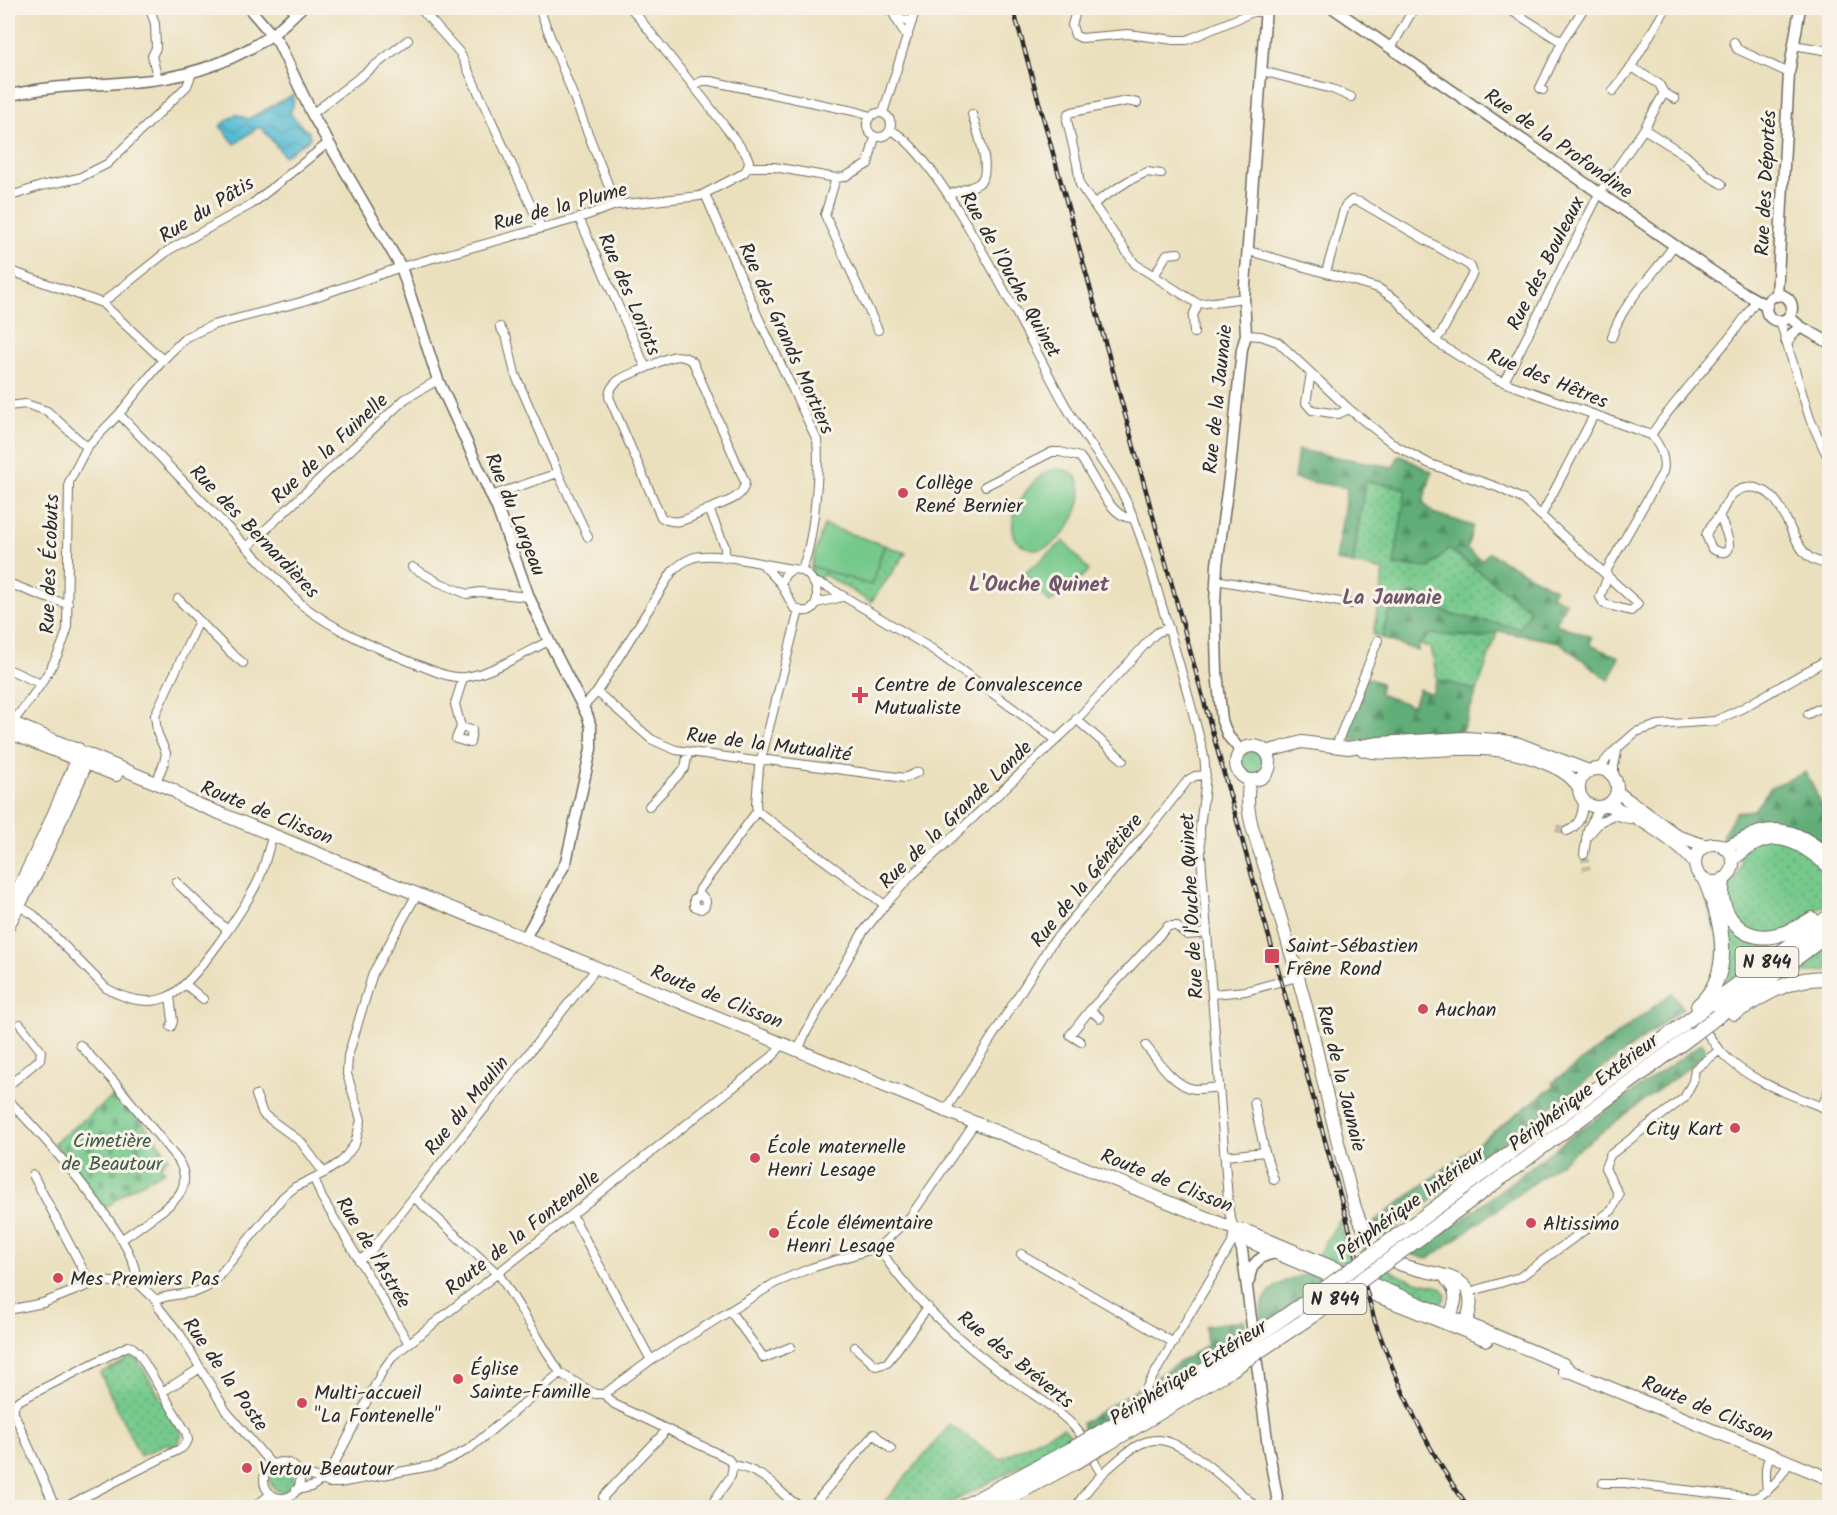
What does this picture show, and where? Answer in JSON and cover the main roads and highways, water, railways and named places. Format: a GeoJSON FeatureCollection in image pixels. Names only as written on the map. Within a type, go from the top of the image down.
{"type":"FeatureCollection","features":[{"type":"Feature","properties":{"kind":"highway"},"geometry":{"type":"LineString","coordinates":[[1690,1025],[1714,985],[1723,953],[1714,906],[1705,880]]}},
{"type":"Feature","properties":{"kind":"highway"},"geometry":{"type":"LineString","coordinates":[[1724,880],[1722,896],[1729,915],[1742,930],[1756,936],[1781,935],[1825,911],[1830,911]]}},
{"type":"Feature","properties":{"kind":"highway","name":"N 844"},"geometry":{"type":"LineString","coordinates":[[1702,1006],[1830,916]]}},
{"type":"Feature","properties":{"kind":"highway","name":"Périphérique Extérieur"},"geometry":{"type":"LineString","coordinates":[[1431,1220],[1690,1025],[1718,1016],[1830,933]]}},
{"type":"Feature","properties":{"kind":"highway"},"geometry":{"type":"LineString","coordinates":[[1718,1016],[1727,1017],[1790,982],[1806,978],[1830,978]]}},
{"type":"Feature","properties":{"kind":"highway","name":"Périphérique Intérieur"},"geometry":{"type":"LineString","coordinates":[[961,1508],[1075,1454],[1227,1364],[1323,1290],[1431,1220],[1657,1044],[1690,1025]]}},
{"type":"Feature","properties":{"kind":"highway","name":"N 844"},"geometry":{"type":"LineString","coordinates":[[990,1508],[1075,1454]]}},
{"type":"Feature","properties":{"kind":"main road","name":"Route de Clisson"},"geometry":{"type":"LineString","coordinates":[[9,727],[82,762],[171,797],[185,799],[1234,1229],[1249,1232],[1459,1323]]}},
{"type":"Feature","properties":{"kind":"main road"},"geometry":{"type":"LineString","coordinates":[[1266,752],[1302,742],[1353,747],[1379,743],[1465,738],[1498,740],[1519,744],[1593,770],[1607,771],[1614,777],[1617,792],[1611,802],[1603,806]]}},
{"type":"Feature","properties":{"kind":"main road"},"geometry":{"type":"LineString","coordinates":[[1252,746],[1259,747],[1266,752],[1270,761],[1268,772],[1260,779],[1250,780],[1237,770],[1237,758],[1241,751],[1252,746]]}},
{"type":"Feature","properties":{"kind":"main road"},"geometry":{"type":"LineString","coordinates":[[1353,747],[1367,751],[1389,752],[1487,748],[1510,752],[1555,767],[1578,786]]}},
{"type":"Feature","properties":{"kind":"main road","name":"Route de Clisson"},"geometry":{"type":"LineString","coordinates":[[82,762],[156,782],[185,799]]}},
{"type":"Feature","properties":{"kind":"main road"},"geometry":{"type":"LineString","coordinates":[[8,926],[11,906],[82,762]]}},
{"type":"Feature","properties":{"kind":"main road"},"geometry":{"type":"LineString","coordinates":[[1593,770],[1582,777],[1578,786],[1583,801],[1591,806],[1622,810],[1669,841],[1695,864]]}},
{"type":"Feature","properties":{"kind":"main road","name":"Rue de la Jaunaie"},"geometry":{"type":"LineString","coordinates":[[1250,780],[1248,816],[1258,842],[1297,977],[1318,1054],[1334,1132],[1357,1213],[1363,1227],[1388,1257],[1404,1266],[1456,1283],[1459,1290],[1469,1292],[1471,1303],[1459,1323]]}},
{"type":"Feature","properties":{"kind":"main road"},"geometry":{"type":"LineString","coordinates":[[1617,792],[1679,837],[1706,846],[1715,844],[1724,848],[1733,860],[1731,872],[1724,880],[1714,882],[1705,880],[1697,872],[1695,864],[1698,854],[1706,846]]}},
{"type":"Feature","properties":{"kind":"main road"},"geometry":{"type":"LineString","coordinates":[[1724,848],[1761,832],[1783,831],[1802,836],[1830,857]]}},
{"type":"Feature","properties":{"kind":"main road"},"geometry":{"type":"LineString","coordinates":[[1733,860],[1745,849],[1770,839],[1803,847],[1830,868]]}},
{"type":"Feature","properties":{"kind":"main road","name":"Route de Clisson"},"geometry":{"type":"LineString","coordinates":[[1234,1229],[1246,1240],[1382,1299],[1390,1297],[1563,1364],[1572,1372],[1830,1479]]}},
{"type":"Feature","properties":{"kind":"main road"},"geometry":{"type":"LineString","coordinates":[[1442,1277],[1456,1293],[1455,1305],[1459,1323]]}},
{"type":"Feature","properties":{"kind":"water"},"geometry":{"type":"Polygon","coordinates":[[[294,94],[290,113],[309,132],[310,139],[284,156],[262,128],[257,128],[235,144],[220,126],[236,114],[248,119],[294,94]]]}},
{"type":"Feature","properties":{"kind":"tunnel"},"geometry":{"type":"LineString","coordinates":[[1556,828],[1567,831]]}},
{"type":"Feature","properties":{"kind":"tunnel"},"geometry":{"type":"LineString","coordinates":[[1584,854],[1587,870]]}},
{"type":"Feature","properties":{"kind":"railway"},"geometry":{"type":"LineString","coordinates":[[1013,8],[1375,1322],[1394,1371],[1427,1442],[1469,1508]]}},
{"type":"Feature","properties":{"kind":"place","name":"Collège René Bernier"},"geometry":{"type":"Point","coordinates":[903,493]}},
{"type":"Feature","properties":{"kind":"place","name":"Centre de Convalescence Mutualiste"},"geometry":{"type":"Point","coordinates":[860,695]}},
{"type":"Feature","properties":{"kind":"place","name":"Saint-Sébastien Frêne Rond"},"geometry":{"type":"Point","coordinates":[1272,956]}},
{"type":"Feature","properties":{"kind":"place","name":"Auchan"},"geometry":{"type":"Point","coordinates":[1423,1009]}},
{"type":"Feature","properties":{"kind":"place","name":"City Kart"},"geometry":{"type":"Point","coordinates":[1735,1128]}},
{"type":"Feature","properties":{"kind":"place","name":"École maternelle Henri Lesage"},"geometry":{"type":"Point","coordinates":[755,1158]}},
{"type":"Feature","properties":{"kind":"place","name":"Altissimo"},"geometry":{"type":"Point","coordinates":[1531,1223]}},
{"type":"Feature","properties":{"kind":"place","name":"École élémentaire Henri Lesage"},"geometry":{"type":"Point","coordinates":[774,1233]}},
{"type":"Feature","properties":{"kind":"place","name":"Mes Premiers Pas"},"geometry":{"type":"Point","coordinates":[58,1278]}},
{"type":"Feature","properties":{"kind":"place","name":"Église Sainte-Famille"},"geometry":{"type":"Point","coordinates":[458,1379]}},
{"type":"Feature","properties":{"kind":"place","name":"Multi-accueil \"La Fontenelle\""},"geometry":{"type":"Point","coordinates":[302,1403]}},
{"type":"Feature","properties":{"kind":"place","name":"Vertou Beautour"},"geometry":{"type":"Point","coordinates":[247,1468]}},
{"type":"Feature","properties":{"kind":"district","name":"L'Ouche Quinet"},"geometry":{"type":"Point","coordinates":[1039,584]}},
{"type":"Feature","properties":{"kind":"district","name":"La Jaunaie"},"geometry":{"type":"Point","coordinates":[1392,597]}},
{"type":"Feature","properties":{"kind":"park label","name":"Cimetière de Beautour"},"geometry":{"type":"Point","coordinates":[112,1152]}}]}
